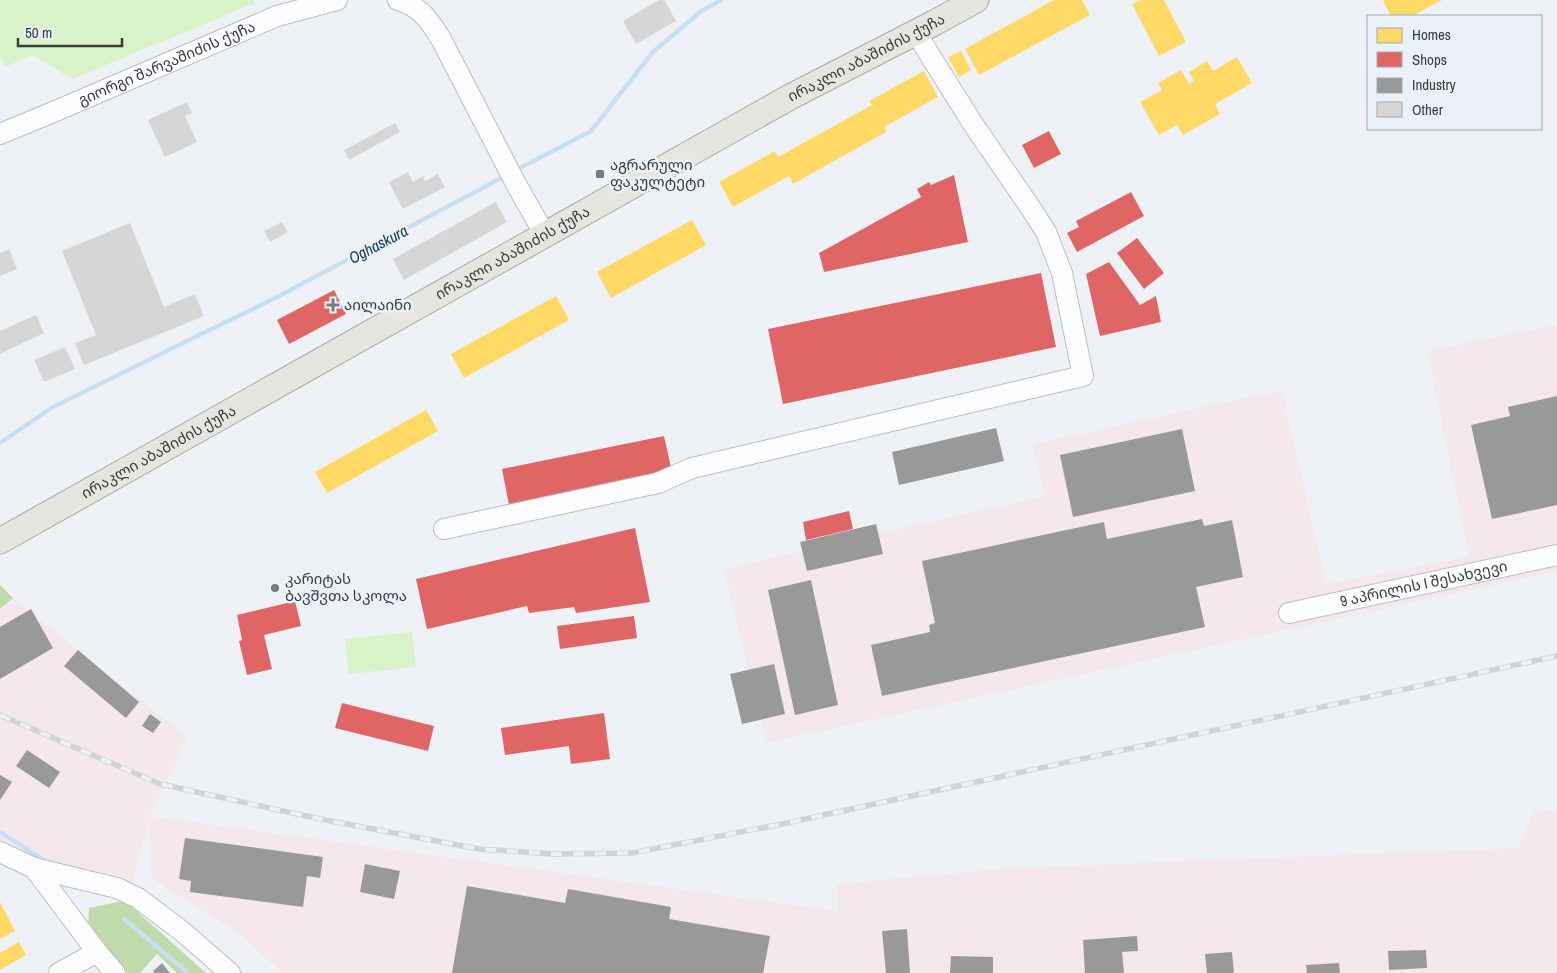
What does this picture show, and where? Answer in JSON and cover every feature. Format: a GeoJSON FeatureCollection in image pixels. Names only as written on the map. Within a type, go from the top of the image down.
{"type":"FeatureCollection","features":[{"type":"Feature","properties":{"kind":"main road","name":"ირაკლი აბაშიძის ქუჩა"},"geometry":{"type":"LineString","coordinates":[[0,541],[790,97],[916,33],[976,0]]}},
{"type":"Feature","properties":{"kind":"street","name":"გიორგი შარვაშიძის ქუჩა"},"geometry":{"type":"LineString","coordinates":[[0,134],[276,16],[337,0]]}},
{"type":"Feature","properties":{"kind":"street"},"geometry":{"type":"LineString","coordinates":[[398,0],[417,8],[428,18],[441,39],[544,234]]}},
{"type":"Feature","properties":{"kind":"street"},"geometry":{"type":"LineString","coordinates":[[444,529],[658,482],[692,468],[1084,376],[1062,273],[1046,232],[973,124],[916,33]]}},
{"type":"Feature","properties":{"kind":"street","name":"9 აპრილის I შესახვევი"},"geometry":{"type":"LineString","coordinates":[[1289,613],[1557,555]]}},
{"type":"Feature","properties":{"kind":"street"},"geometry":{"type":"LineString","coordinates":[[0,852],[34,868],[117,888],[138,898],[183,932],[230,973]]}},
{"type":"Feature","properties":{"kind":"street"},"geometry":{"type":"LineString","coordinates":[[34,868],[115,973]]}},
{"type":"Feature","properties":{"kind":"street"},"geometry":{"type":"LineString","coordinates":[[59,973],[97,952]]}},
{"type":"Feature","properties":{"kind":"shaded area"},"geometry":{"type":"Polygon","coordinates":[[[1557,325],[1557,571],[766,743],[724,569],[1044,496],[1033,444],[1282,390],[1326,584],[1469,557],[1427,351],[1557,325]]]}},
{"type":"Feature","properties":{"kind":"shaded area"},"geometry":{"type":"Polygon","coordinates":[[[13,598],[188,738],[150,816],[837,911],[837,884],[1013,868],[1518,848],[1535,808],[1557,812],[1557,973],[282,973],[238,933],[151,878],[149,818],[130,894],[0,852],[0,609],[13,598]]]}},
{"type":"Feature","properties":{"kind":"green space"},"geometry":{"type":"Polygon","coordinates":[[[0,0],[253,0],[255,3],[72,79],[33,55],[5,67],[0,55],[0,0]]]}},
{"type":"Feature","properties":{"kind":"green space"},"geometry":{"type":"Polygon","coordinates":[[[0,585],[13,598],[0,609],[0,585]]]}},
{"type":"Feature","properties":{"kind":"green space"},"geometry":{"type":"Polygon","coordinates":[[[412,632],[416,667],[349,674],[345,639],[412,632]]]}},
{"type":"Feature","properties":{"kind":"green space"},"geometry":{"type":"Polygon","coordinates":[[[122,901],[132,907],[206,973],[177,973],[157,954],[140,973],[127,973],[88,932],[89,908],[122,901]]]}},
{"type":"Feature","properties":{"kind":"building: Homes"},"geometry":{"type":"Polygon","coordinates":[[[1054,0],[1082,0],[1090,15],[979,75],[965,49],[1054,0]]]}},
{"type":"Feature","properties":{"kind":"building: Homes"},"geometry":{"type":"Polygon","coordinates":[[[1141,0],[1164,0],[1186,42],[1159,56],[1132,4],[1141,0]]]}},
{"type":"Feature","properties":{"kind":"building: Homes"},"geometry":{"type":"Polygon","coordinates":[[[1442,0],[1414,15],[1390,15],[1383,1],[1442,0]]]}},
{"type":"Feature","properties":{"kind":"building: Homes"},"geometry":{"type":"Polygon","coordinates":[[[961,51],[971,70],[959,77],[948,57],[961,51]]]}},
{"type":"Feature","properties":{"kind":"building: Homes"},"geometry":{"type":"Polygon","coordinates":[[[1237,57],[1252,83],[1215,104],[1220,114],[1183,135],[1177,125],[1159,135],[1140,102],[1162,90],[1158,83],[1181,70],[1189,84],[1194,81],[1189,72],[1207,61],[1213,71],[1237,57]]]}},
{"type":"Feature","properties":{"kind":"building: Homes"},"geometry":{"type":"Polygon","coordinates":[[[924,71],[938,97],[884,127],[886,132],[793,184],[789,176],[733,207],[719,182],[775,151],[778,157],[872,105],[869,101],[924,71]]]}},
{"type":"Feature","properties":{"kind":"building: Homes"},"geometry":{"type":"Polygon","coordinates":[[[692,220],[706,245],[611,298],[597,272],[692,220]]]}},
{"type":"Feature","properties":{"kind":"building: Homes"},"geometry":{"type":"Polygon","coordinates":[[[556,296],[569,320],[464,378],[451,354],[556,296]]]}},
{"type":"Feature","properties":{"kind":"building: Homes"},"geometry":{"type":"Polygon","coordinates":[[[426,410],[438,431],[327,493],[315,472],[426,410]]]}},
{"type":"Feature","properties":{"kind":"building: Homes"},"geometry":{"type":"Polygon","coordinates":[[[0,902],[15,931],[0,939],[0,902]]]}},
{"type":"Feature","properties":{"kind":"building: Homes"},"geometry":{"type":"Polygon","coordinates":[[[19,942],[26,955],[0,970],[0,953],[19,942]]]}},
{"type":"Feature","properties":{"kind":"building: Shops"},"geometry":{"type":"Polygon","coordinates":[[[1049,131],[1061,154],[1034,168],[1022,145],[1049,131]]]}},
{"type":"Feature","properties":{"kind":"building: Shops"},"geometry":{"type":"Polygon","coordinates":[[[954,175],[968,242],[824,272],[819,253],[921,197],[917,189],[929,182],[931,185],[954,175]]]}},
{"type":"Feature","properties":{"kind":"building: Shops"},"geometry":{"type":"Polygon","coordinates":[[[1131,192],[1144,216],[1077,252],[1067,233],[1079,227],[1076,221],[1131,192]]]}},
{"type":"Feature","properties":{"kind":"building: Shops"},"geometry":{"type":"Polygon","coordinates":[[[1137,238],[1164,273],[1144,289],[1117,253],[1137,238]]]}},
{"type":"Feature","properties":{"kind":"building: Shops"},"geometry":{"type":"Polygon","coordinates":[[[1109,262],[1140,305],[1156,296],[1161,322],[1100,336],[1086,274],[1109,262]]]}},
{"type":"Feature","properties":{"kind":"building: Shops"},"geometry":{"type":"Polygon","coordinates":[[[1041,273],[1056,347],[783,404],[768,329],[1041,273]]]}},
{"type":"Feature","properties":{"kind":"building: Shops"},"geometry":{"type":"Polygon","coordinates":[[[334,290],[346,314],[289,344],[277,320],[334,290]]]}},
{"type":"Feature","properties":{"kind":"building: Shops"},"geometry":{"type":"Polygon","coordinates":[[[664,436],[672,472],[509,505],[502,469],[664,436]]]}},
{"type":"Feature","properties":{"kind":"building: Shops"},"geometry":{"type":"Polygon","coordinates":[[[849,511],[853,529],[806,540],[803,522],[849,511]]]}},
{"type":"Feature","properties":{"kind":"building: Shops"},"geometry":{"type":"Polygon","coordinates":[[[635,528],[650,602],[576,613],[574,607],[529,613],[527,606],[427,629],[416,579],[635,528]]]}},
{"type":"Feature","properties":{"kind":"building: Shops"},"geometry":{"type":"Polygon","coordinates":[[[295,601],[301,626],[264,635],[272,669],[247,675],[239,641],[242,640],[237,615],[295,601]]]}},
{"type":"Feature","properties":{"kind":"building: Shops"},"geometry":{"type":"Polygon","coordinates":[[[634,616],[637,638],[560,649],[557,626],[634,616]]]}},
{"type":"Feature","properties":{"kind":"building: Shops"},"geometry":{"type":"Polygon","coordinates":[[[342,703],[434,726],[428,751],[335,728],[342,703]]]}},
{"type":"Feature","properties":{"kind":"building: Shops"},"geometry":{"type":"Polygon","coordinates":[[[604,713],[610,759],[571,764],[569,746],[505,755],[501,728],[604,713]]]}},
{"type":"Feature","properties":{"kind":"building: Industry"},"geometry":{"type":"Polygon","coordinates":[[[1557,396],[1557,505],[1492,519],[1471,425],[1510,416],[1508,407],[1557,396]]]}},
{"type":"Feature","properties":{"kind":"building: Industry"},"geometry":{"type":"Polygon","coordinates":[[[996,428],[1004,461],[899,485],[892,452],[996,428]]]}},
{"type":"Feature","properties":{"kind":"building: Industry"},"geometry":{"type":"Polygon","coordinates":[[[1182,429],[1195,491],[1073,517],[1060,455],[1182,429]]]}},
{"type":"Feature","properties":{"kind":"building: Industry"},"geometry":{"type":"Polygon","coordinates":[[[1202,519],[1204,526],[1232,520],[1243,577],[1196,587],[1205,627],[882,696],[871,645],[930,632],[929,625],[935,623],[922,561],[1104,522],[1107,539],[1202,519]]]}},
{"type":"Feature","properties":{"kind":"building: Industry"},"geometry":{"type":"Polygon","coordinates":[[[876,524],[883,554],[807,571],[800,542],[876,524]]]}},
{"type":"Feature","properties":{"kind":"building: Industry"},"geometry":{"type":"Polygon","coordinates":[[[811,580],[838,705],[795,715],[768,590],[811,580]]]}},
{"type":"Feature","properties":{"kind":"building: Industry"},"geometry":{"type":"Polygon","coordinates":[[[31,609],[53,648],[0,679],[0,627],[31,609]]]}},
{"type":"Feature","properties":{"kind":"building: Industry"},"geometry":{"type":"Polygon","coordinates":[[[78,650],[139,702],[126,718],[64,666],[78,650]]]}},
{"type":"Feature","properties":{"kind":"building: Industry"},"geometry":{"type":"Polygon","coordinates":[[[774,664],[785,714],[742,724],[730,674],[774,664]]]}},
{"type":"Feature","properties":{"kind":"building: Industry"},"geometry":{"type":"Polygon","coordinates":[[[150,714],[161,722],[153,733],[142,726],[150,714]]]}},
{"type":"Feature","properties":{"kind":"building: Industry"},"geometry":{"type":"Polygon","coordinates":[[[27,750],[60,772],[49,788],[16,766],[27,750]]]}},
{"type":"Feature","properties":{"kind":"building: Industry"},"geometry":{"type":"Polygon","coordinates":[[[0,775],[12,782],[0,800],[0,775]]]}},
{"type":"Feature","properties":{"kind":"building: Industry"},"geometry":{"type":"Polygon","coordinates":[[[185,838],[323,857],[320,878],[307,876],[303,907],[190,892],[191,881],[179,879],[185,838]]]}},
{"type":"Feature","properties":{"kind":"building: Industry"},"geometry":{"type":"Polygon","coordinates":[[[365,864],[400,871],[394,899],[360,892],[365,864]]]}},
{"type":"Feature","properties":{"kind":"building: Industry"},"geometry":{"type":"Polygon","coordinates":[[[467,886],[565,903],[568,889],[671,907],[669,919],[770,936],[763,973],[452,973],[467,886]]]}},
{"type":"Feature","properties":{"kind":"building: Industry"},"geometry":{"type":"Polygon","coordinates":[[[907,929],[910,973],[886,973],[882,931],[907,929]]]}},
{"type":"Feature","properties":{"kind":"building: Industry"},"geometry":{"type":"Polygon","coordinates":[[[1137,936],[1138,951],[1122,952],[1124,973],[1085,973],[1083,940],[1137,936]]]}},
{"type":"Feature","properties":{"kind":"building: Industry"},"geometry":{"type":"Polygon","coordinates":[[[1426,950],[1427,968],[1389,970],[1388,951],[1426,950]]]}},
{"type":"Feature","properties":{"kind":"building: Industry"},"geometry":{"type":"Polygon","coordinates":[[[1232,952],[1234,973],[1207,973],[1205,954],[1232,952]]]}},
{"type":"Feature","properties":{"kind":"building: Industry"},"geometry":{"type":"Polygon","coordinates":[[[951,956],[993,957],[993,973],[950,973],[951,956]]]}},
{"type":"Feature","properties":{"kind":"building: Industry"},"geometry":{"type":"Polygon","coordinates":[[[162,963],[170,973],[154,973],[153,971],[162,963]]]}},
{"type":"Feature","properties":{"kind":"building: Industry"},"geometry":{"type":"Polygon","coordinates":[[[1339,963],[1340,973],[1307,973],[1306,965],[1339,963]]]}},
{"type":"Feature","properties":{"kind":"building: Other"},"geometry":{"type":"Polygon","coordinates":[[[659,0],[664,0],[676,21],[636,44],[623,21],[659,0]]]}},
{"type":"Feature","properties":{"kind":"building: Other"},"geometry":{"type":"Polygon","coordinates":[[[187,102],[192,113],[185,116],[197,142],[165,157],[148,120],[187,102]]]}},
{"type":"Feature","properties":{"kind":"building: Other"},"geometry":{"type":"Polygon","coordinates":[[[395,123],[400,132],[349,160],[344,150],[395,123]]]}},
{"type":"Feature","properties":{"kind":"building: Other"},"geometry":{"type":"Polygon","coordinates":[[[408,172],[413,182],[423,176],[425,181],[438,174],[445,187],[403,209],[389,182],[408,172]]]}},
{"type":"Feature","properties":{"kind":"building: Other"},"geometry":{"type":"Polygon","coordinates":[[[496,202],[507,222],[404,280],[393,259],[496,202]]]}},
{"type":"Feature","properties":{"kind":"building: Other"},"geometry":{"type":"Polygon","coordinates":[[[282,222],[288,232],[270,242],[264,231],[282,222]]]}},
{"type":"Feature","properties":{"kind":"building: Other"},"geometry":{"type":"Polygon","coordinates":[[[130,223],[164,307],[195,294],[204,316],[84,365],[75,343],[96,335],[62,251],[130,223]]]}},
{"type":"Feature","properties":{"kind":"building: Other"},"geometry":{"type":"Polygon","coordinates":[[[9,249],[17,269],[0,276],[0,253],[9,249]]]}},
{"type":"Feature","properties":{"kind":"building: Other"},"geometry":{"type":"Polygon","coordinates":[[[36,315],[44,333],[0,354],[0,331],[36,315]]]}},
{"type":"Feature","properties":{"kind":"building: Other"},"geometry":{"type":"Polygon","coordinates":[[[65,347],[75,369],[44,382],[34,360],[65,347]]]}},
{"type":"Feature","properties":{"kind":"waterway","name":"Oghaskura"},"geometry":{"type":"LineString","coordinates":[[516,170],[591,131],[653,52],[700,12],[721,0]]}},
{"type":"Feature","properties":{"kind":"waterway","name":"Oghaskura"},"geometry":{"type":"LineString","coordinates":[[0,443],[53,407],[279,296],[507,175]]}},
{"type":"Feature","properties":{"kind":"waterway"},"geometry":{"type":"LineString","coordinates":[[0,832],[44,860]]}},
{"type":"Feature","properties":{"kind":"waterway"},"geometry":{"type":"LineString","coordinates":[[124,919],[188,973]]}},
{"type":"Feature","properties":{"kind":"railway"},"geometry":{"type":"LineString","coordinates":[[0,715],[160,784],[320,819],[479,849],[555,854],[632,853],[782,824],[1557,656]]}},
{"type":"Feature","properties":{"kind":"place","name":"აგრარული ფაკულტეტი"},"geometry":{"type":"Point","coordinates":[600,174]}},
{"type":"Feature","properties":{"kind":"place","name":"აილაინი"},"geometry":{"type":"Point","coordinates":[333,305]}},
{"type":"Feature","properties":{"kind":"place","name":"კარიტას ბავშვთა სკოლა"},"geometry":{"type":"Point","coordinates":[275,588]}}]}
